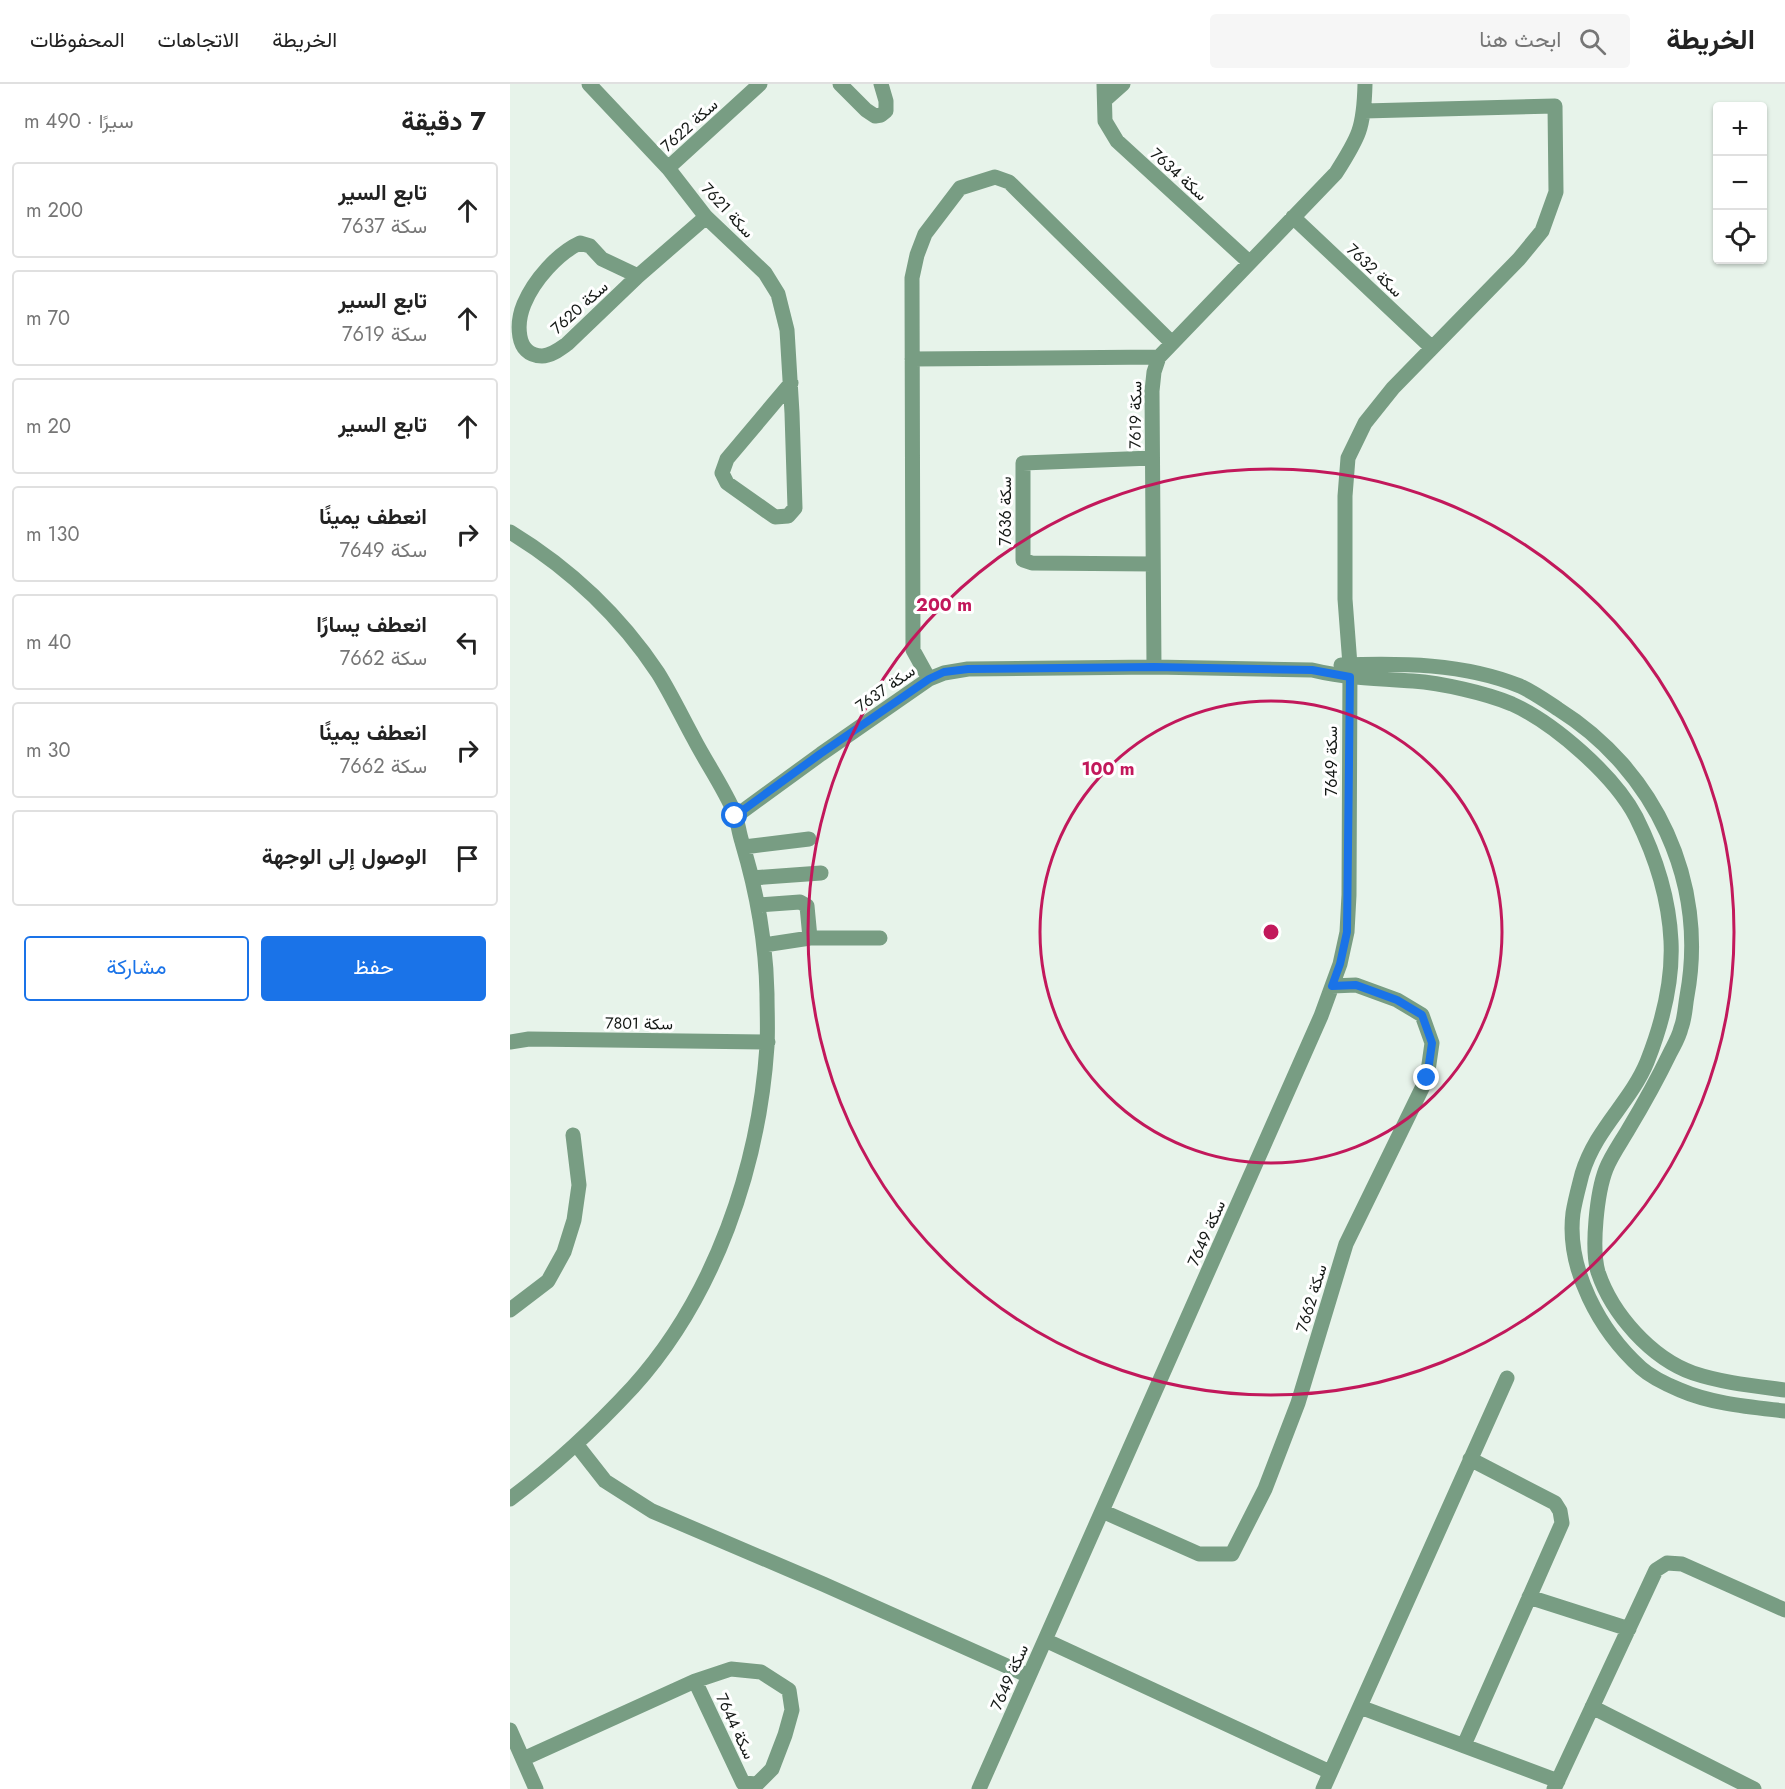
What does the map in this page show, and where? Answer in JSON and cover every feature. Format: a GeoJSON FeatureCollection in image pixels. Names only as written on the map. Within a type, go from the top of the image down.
{"type":"FeatureCollection","features":[{"type":"Feature","properties":{"kind":"street","name":"سكة 7621"},"geometry":{"type":"LineString","coordinates":[[589,84],[668,168],[706,217],[765,273],[778,294],[788,330],[795,508],[788,516],[775,517],[727,483],[722,473],[727,459],[790,383]]}},
{"type":"Feature","properties":{"kind":"street","name":"سكة 7622"},"geometry":{"type":"LineString","coordinates":[[668,168],[760,84]]}},
{"type":"Feature","properties":{"kind":"street"},"geometry":{"type":"LineString","coordinates":[[840,84],[875,116],[886,111],[886,101],[881,84]]}},
{"type":"Feature","properties":{"kind":"street","name":"سكة 7634"},"geometry":{"type":"LineString","coordinates":[[1104,84],[1105,121],[1117,141],[1249,262]]}},
{"type":"Feature","properties":{"kind":"street"},"geometry":{"type":"LineString","coordinates":[[1105,100],[1123,84]]}},
{"type":"Feature","properties":{"kind":"street"},"geometry":{"type":"LineString","coordinates":[[912,358],[1159,357],[1336,173],[1357,139],[1365,111],[1365,84]]}},
{"type":"Feature","properties":{"kind":"street","name":"سكة 7649"},"geometry":{"type":"LineString","coordinates":[[979,1789],[1321,1016],[1340,964],[1347,932],[1350,671],[1345,598],[1345,496],[1348,458],[1365,423],[1393,388],[1519,259],[1542,231],[1556,192],[1555,106],[1365,111]]}},
{"type":"Feature","properties":{"kind":"street"},"geometry":{"type":"LineString","coordinates":[[929,679],[913,650],[912,278],[925,234],[960,188],[995,177],[1009,182],[1172,343]]}},
{"type":"Feature","properties":{"kind":"street","name":"سكة 7620"},"geometry":{"type":"LineString","coordinates":[[639,276],[602,259],[590,246],[580,243],[570,248],[534,286],[525,303],[519,319],[518,334],[522,343],[530,352],[542,356],[554,353],[567,344],[706,217]]}},
{"type":"Feature","properties":{"kind":"street","name":"سكة 7632"},"geometry":{"type":"LineString","coordinates":[[1293,217],[1432,348]]}},
{"type":"Feature","properties":{"kind":"street","name":"سكة 7619"},"geometry":{"type":"LineString","coordinates":[[1154,667],[1152,391],[1154,372],[1159,357]]}},
{"type":"Feature","properties":{"kind":"street","name":"سكة 7636"},"geometry":{"type":"LineString","coordinates":[[1152,458],[1023,462],[1023,560],[1032,563],[1153,564]]}},
{"type":"Feature","properties":{"kind":"street"},"geometry":{"type":"LineString","coordinates":[[510,532],[585,588],[637,644],[660,676],[735,816],[752,878],[764,945],[768,1042],[760,1106],[748,1160],[732,1214],[691,1305],[666,1344],[634,1386],[576,1444],[510,1499]]}},
{"type":"Feature","properties":{"kind":"street"},"geometry":{"type":"LineString","coordinates":[[1154,667],[1312,670],[1330,665],[1350,671],[1425,683],[1487,696],[1512,705],[1543,722],[1586,754],[1635,814],[1666,897],[1671,942],[1669,982],[1662,1019],[1646,1064],[1630,1092],[1602,1130],[1583,1172],[1573,1214],[1575,1245],[1582,1281],[1597,1315],[1615,1341],[1643,1370],[1681,1391],[1724,1403],[1785,1411]]}},
{"type":"Feature","properties":{"kind":"street"},"geometry":{"type":"LineString","coordinates":[[1350,671],[1442,666],[1489,676],[1522,687],[1576,720],[1604,743],[1642,787],[1669,836],[1686,889],[1692,929],[1692,972],[1681,1029],[1648,1097],[1606,1168],[1595,1236],[1598,1271],[1614,1303],[1634,1332],[1659,1355],[1692,1372],[1727,1381],[1785,1390]]}},
{"type":"Feature","properties":{"kind":"street","name":"سكة 7637"},"geometry":{"type":"LineString","coordinates":[[735,816],[820,754],[929,679],[944,672],[968,669],[1154,667]]}},
{"type":"Feature","properties":{"kind":"street"},"geometry":{"type":"LineString","coordinates":[[744,847],[809,839]]}},
{"type":"Feature","properties":{"kind":"street"},"geometry":{"type":"LineString","coordinates":[[752,878],[821,873]]}},
{"type":"Feature","properties":{"kind":"street"},"geometry":{"type":"LineString","coordinates":[[758,905],[800,902],[807,906],[810,938]]}},
{"type":"Feature","properties":{"kind":"street"},"geometry":{"type":"LineString","coordinates":[[764,945],[810,938],[880,938]]}},
{"type":"Feature","properties":{"kind":"street","name":"سكة 7662"},"geometry":{"type":"LineString","coordinates":[[1102,1511],[1199,1554],[1232,1554],[1265,1488],[1298,1403],[1346,1244],[1427,1078],[1432,1043],[1422,1015],[1397,1000],[1356,985],[1332,986]]}},
{"type":"Feature","properties":{"kind":"street","name":"سكة 7801"},"geometry":{"type":"LineString","coordinates":[[510,1042],[529,1039],[768,1042]]}},
{"type":"Feature","properties":{"kind":"street"},"geometry":{"type":"LineString","coordinates":[[510,1310],[548,1281],[564,1252],[574,1220],[579,1185],[573,1135]]}},
{"type":"Feature","properties":{"kind":"street"},"geometry":{"type":"LineString","coordinates":[[1323,1789],[1507,1378]]}},
{"type":"Feature","properties":{"kind":"street"},"geometry":{"type":"LineString","coordinates":[[576,1444],[605,1481],[652,1511],[1029,1676]]}},
{"type":"Feature","properties":{"kind":"street"},"geometry":{"type":"LineString","coordinates":[[1464,1745],[1562,1523],[1560,1511],[1555,1503],[1470,1459]]}},
{"type":"Feature","properties":{"kind":"street"},"geometry":{"type":"LineString","coordinates":[[1360,1707],[1464,1745],[1556,1785],[1656,1570],[1667,1563],[1682,1564],[1785,1610]]}},
{"type":"Feature","properties":{"kind":"street"},"geometry":{"type":"LineString","coordinates":[[1529,1597],[1629,1629]]}},
{"type":"Feature","properties":{"kind":"street"},"geometry":{"type":"LineString","coordinates":[[1045,1640],[1330,1772]]}},
{"type":"Feature","properties":{"kind":"street","name":"سكة 7644"},"geometry":{"type":"LineString","coordinates":[[523,1760],[695,1681],[731,1669],[761,1672],[789,1690],[792,1710],[772,1769],[757,1784],[743,1783],[695,1681]]}},
{"type":"Feature","properties":{"kind":"street"},"geometry":{"type":"LineString","coordinates":[[1592,1707],[1754,1789]]}},
{"type":"Feature","properties":{"kind":"street"},"geometry":{"type":"LineString","coordinates":[[510,1730],[536,1789]]}},
{"type":"Feature","properties":{"kind":"route"},"geometry":{"type":"LineString","coordinates":[[735,816],[820,754],[929,679],[944,672],[968,669],[1154,667],[1312,670],[1350,677],[1347,932],[1340,964],[1332,986],[1356,985],[1397,1000],[1422,1015],[1432,1043],[1427,1078]]}}]}
